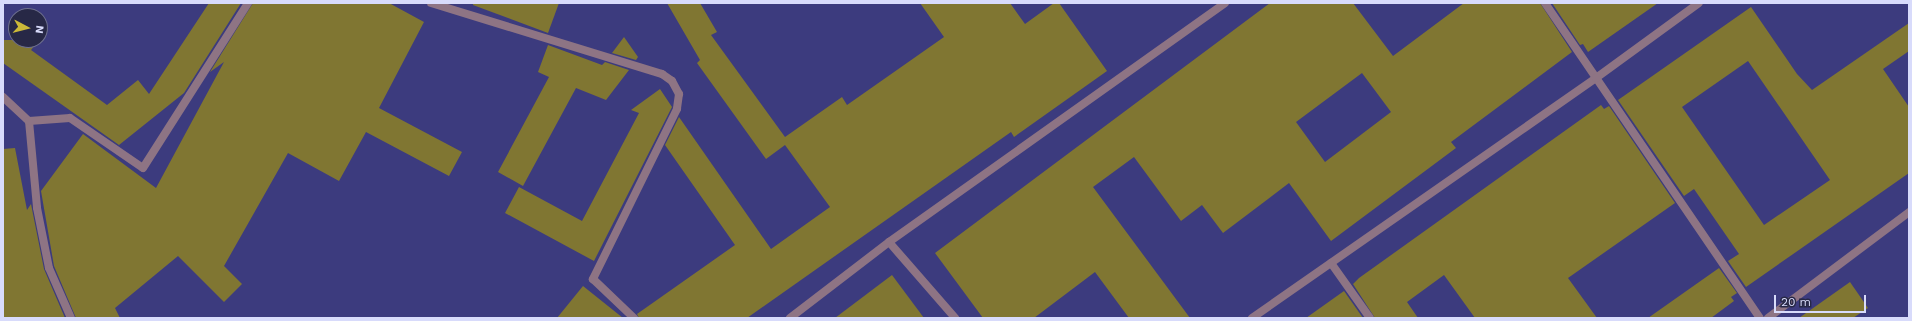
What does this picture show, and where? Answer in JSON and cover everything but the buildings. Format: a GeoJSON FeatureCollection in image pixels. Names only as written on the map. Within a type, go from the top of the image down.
{"type":"FeatureCollection","features":[{"type":"Feature","properties":{"kind":"street"},"geometry":{"type":"LineString","coordinates":[[29,121],[70,118],[143,168],[248,3]]}},
{"type":"Feature","properties":{"kind":"street"},"geometry":{"type":"LineString","coordinates":[[431,3],[662,74],[672,81],[679,94],[677,109],[593,279],[634,318]]}},
{"type":"Feature","properties":{"kind":"street"},"geometry":{"type":"LineString","coordinates":[[790,318],[888,242],[1225,3]]}},
{"type":"Feature","properties":{"kind":"street"},"geometry":{"type":"LineString","coordinates":[[1545,3],[1760,318]]}},
{"type":"Feature","properties":{"kind":"street"},"geometry":{"type":"LineString","coordinates":[[1252,318],[1596,78],[1699,3]]}},
{"type":"Feature","properties":{"kind":"street"},"geometry":{"type":"LineString","coordinates":[[3,97],[29,121],[37,208],[49,268],[71,318]]}},
{"type":"Feature","properties":{"kind":"street"},"geometry":{"type":"LineString","coordinates":[[1768,318],[1909,212]]}},
{"type":"Feature","properties":{"kind":"street"},"geometry":{"type":"LineString","coordinates":[[888,242],[955,318]]}},
{"type":"Feature","properties":{"kind":"street"},"geometry":{"type":"LineString","coordinates":[[1331,263],[1370,318]]}}]}
